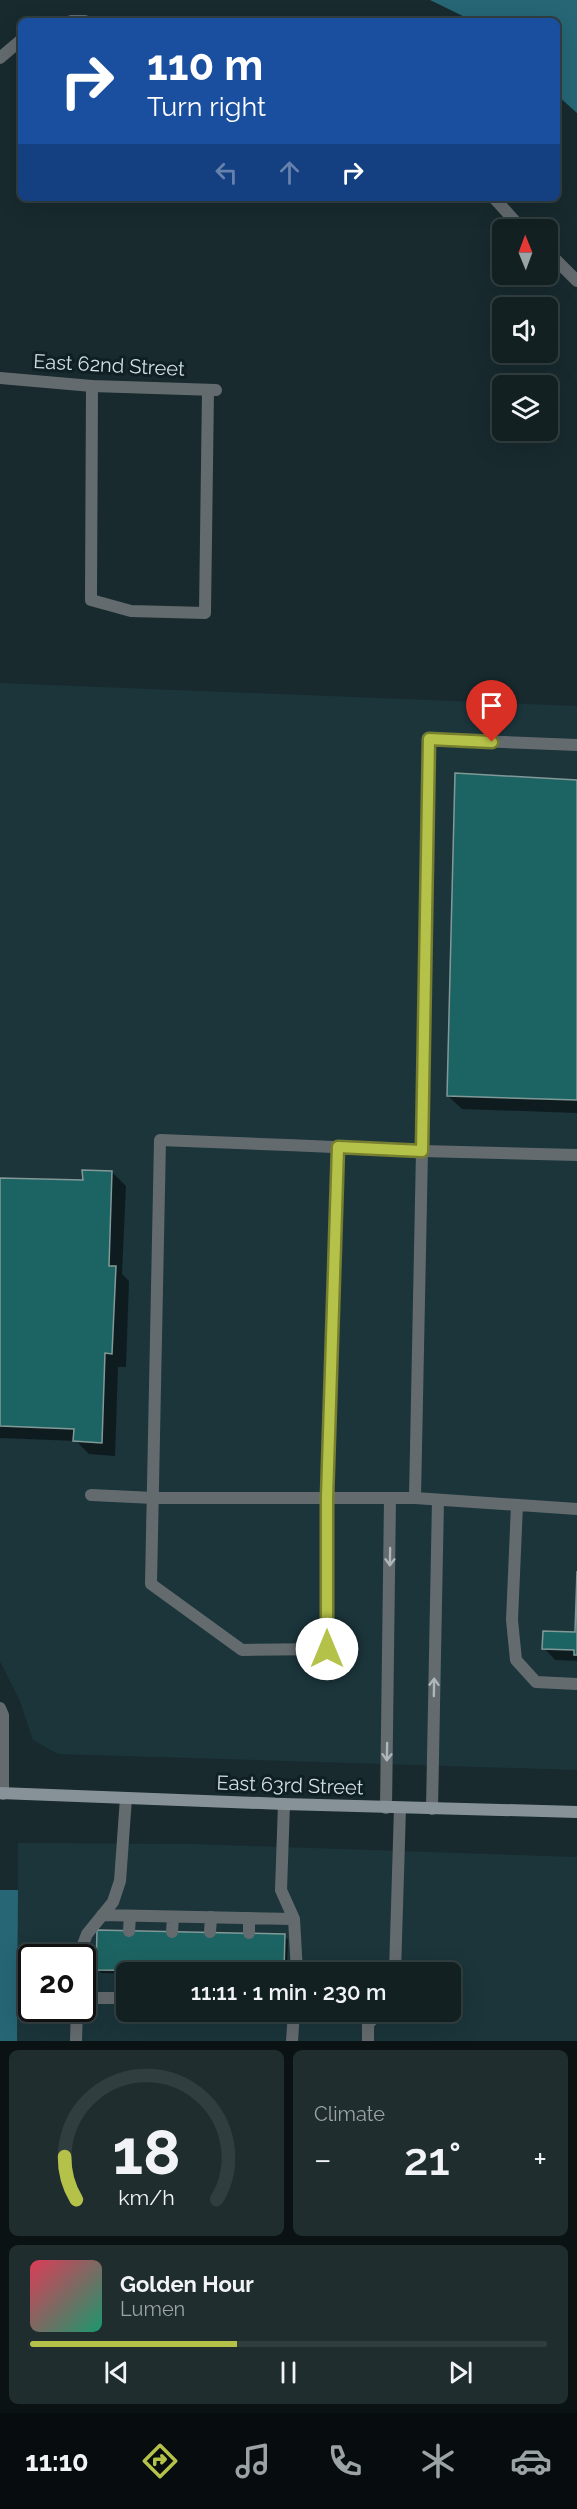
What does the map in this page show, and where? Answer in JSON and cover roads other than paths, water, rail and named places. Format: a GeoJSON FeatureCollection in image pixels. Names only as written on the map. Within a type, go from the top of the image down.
{"type":"FeatureCollection","features":[{"type":"Feature","properties":{"kind":"main road","name":"East 63rd Street"},"geometry":{"type":"LineString","coordinates":[[1,1794],[386,1808],[577,1812]]}},
{"type":"Feature","properties":{"kind":"street"},"geometry":{"type":"LineString","coordinates":[[0,57],[18,42]]}},
{"type":"Feature","properties":{"kind":"street"},"geometry":{"type":"LineString","coordinates":[[497,201],[513,219]]}},
{"type":"Feature","properties":{"kind":"street"},"geometry":{"type":"LineString","coordinates":[[558,262],[577,281]]}},
{"type":"Feature","properties":{"kind":"street","name":"East 62nd Street"},"geometry":{"type":"LineString","coordinates":[[0,378],[92,386],[212,390],[205,613],[131,611],[91,600],[92,386]]}},
{"type":"Feature","properties":{"kind":"street"},"geometry":{"type":"LineString","coordinates":[[415,1498],[429,739],[577,745]]}},
{"type":"Feature","properties":{"kind":"street"},"geometry":{"type":"LineString","coordinates":[[338,1147],[327,1498],[327,1649],[242,1650],[151,1584],[160,1140],[577,1155]]}},
{"type":"Feature","properties":{"kind":"street"},"geometry":{"type":"LineString","coordinates":[[91,1495],[154,1498],[415,1498],[577,1509]]}},
{"type":"Feature","properties":{"kind":"street"},"geometry":{"type":"LineString","coordinates":[[386,1808],[390,1498]]}},
{"type":"Feature","properties":{"kind":"street"},"geometry":{"type":"LineString","coordinates":[[432,1809],[438,1500]]}},
{"type":"Feature","properties":{"kind":"street"},"geometry":{"type":"LineString","coordinates":[[516,1505],[512,1620],[516,1660],[536,1682],[577,1684]]}},
{"type":"Feature","properties":{"kind":"street"},"geometry":{"type":"LineString","coordinates":[[0,1708],[3,1715],[1,1794]]}},
{"type":"Feature","properties":{"kind":"street"},"geometry":{"type":"LineString","coordinates":[[83,1944],[87,1934],[113,1902],[120,1881],[126,1798]]}},
{"type":"Feature","properties":{"kind":"street"},"geometry":{"type":"LineString","coordinates":[[284,1804],[281,1890],[294,1919],[296,1962]]}},
{"type":"Feature","properties":{"kind":"street"},"geometry":{"type":"LineString","coordinates":[[395,1962],[400,1808]]}},
{"type":"Feature","properties":{"kind":"street"},"geometry":{"type":"LineString","coordinates":[[102,1915],[294,1919]]}},
{"type":"Feature","properties":{"kind":"street"},"geometry":{"type":"LineString","coordinates":[[129,1931],[130,1916]]}},
{"type":"Feature","properties":{"kind":"street"},"geometry":{"type":"LineString","coordinates":[[172,1932],[173,1917]]}},
{"type":"Feature","properties":{"kind":"street"},"geometry":{"type":"LineString","coordinates":[[210,1932],[211,1917]]}},
{"type":"Feature","properties":{"kind":"street"},"geometry":{"type":"LineString","coordinates":[[249,1918],[249,1933]]}},
{"type":"Feature","properties":{"kind":"street"},"geometry":{"type":"LineString","coordinates":[[96,1998],[116,1998]]}},
{"type":"Feature","properties":{"kind":"street"},"geometry":{"type":"LineString","coordinates":[[76,2022],[76,2041]]}},
{"type":"Feature","properties":{"kind":"street"},"geometry":{"type":"LineString","coordinates":[[292,2041],[293,2022]]}},
{"type":"Feature","properties":{"kind":"street"},"geometry":{"type":"LineString","coordinates":[[368,2041],[370,2022]]}}]}
